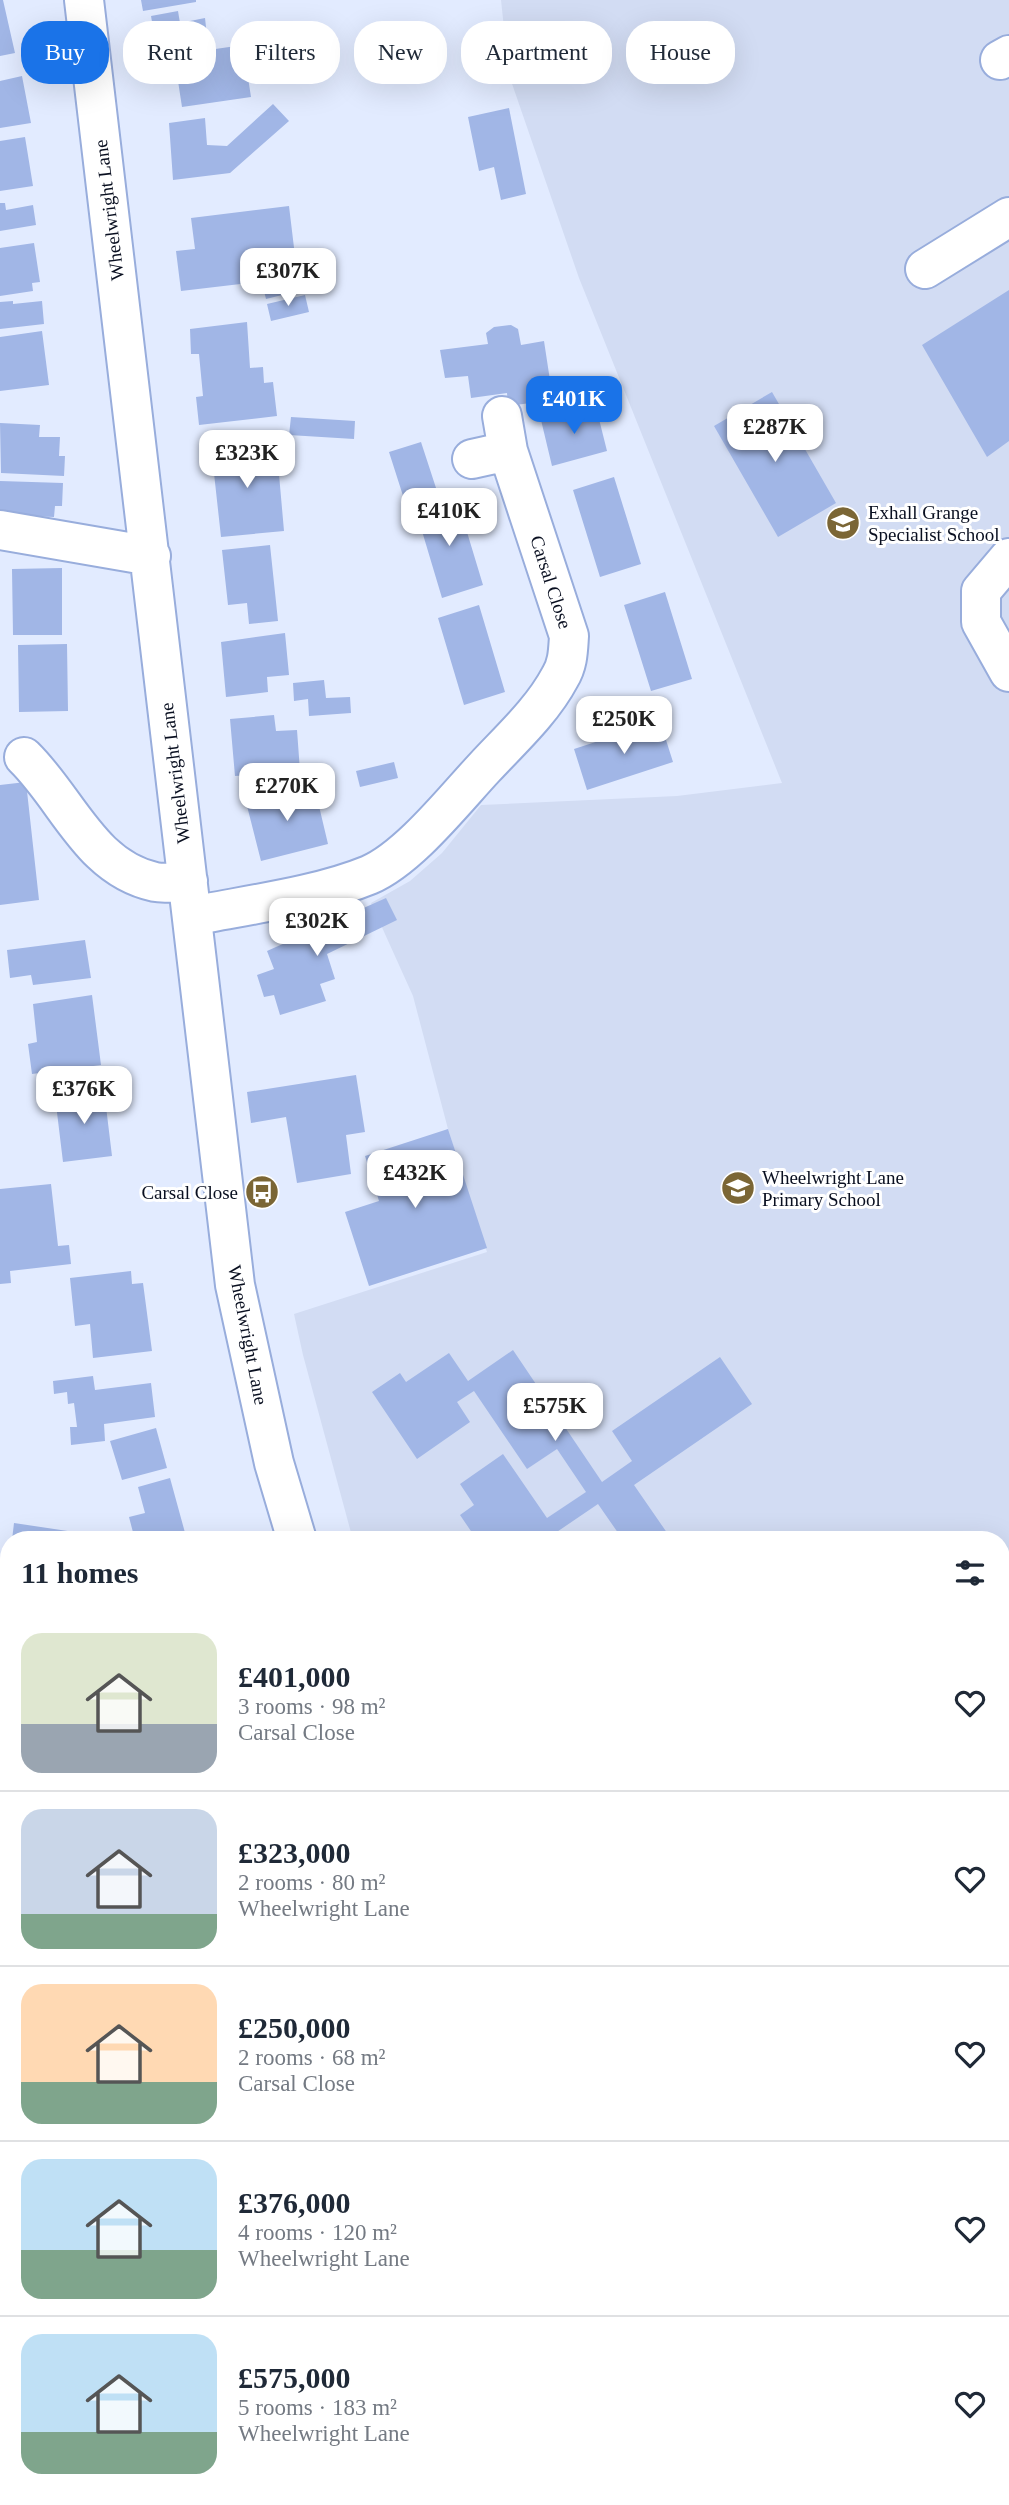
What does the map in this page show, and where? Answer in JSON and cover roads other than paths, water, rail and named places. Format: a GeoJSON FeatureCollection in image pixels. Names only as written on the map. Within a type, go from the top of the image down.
{"type":"FeatureCollection","features":[{"type":"Feature","properties":{"kind":"street","name":"Wheelwright Lane"},"geometry":{"type":"LineString","coordinates":[[84,0],[235,1285],[274,1463],[294,1531]]}},
{"type":"Feature","properties":{"kind":"street"},"geometry":{"type":"LineString","coordinates":[[925,269],[1009,217]]}},
{"type":"Feature","properties":{"kind":"street","name":"Carsal Close"},"geometry":{"type":"LineString","coordinates":[[24,757],[41,774],[95,848],[126,873],[158,883],[190,899],[331,887],[371,874],[404,852],[538,709],[560,678],[567,662],[569,636],[494,442]]}},
{"type":"Feature","properties":{"kind":"street"},"geometry":{"type":"LineString","coordinates":[[0,530],[150,556]]}},
{"type":"Feature","properties":{"kind":"street"},"geometry":{"type":"LineString","coordinates":[[1009,558],[981,591],[981,622],[1009,672]]}},
{"type":"Feature","properties":{"kind":"place","name":"Exhall Grange Specialist School"},"geometry":{"type":"Point","coordinates":[843,523]}},
{"type":"Feature","properties":{"kind":"place","name":"Wheelwright Lane Primary School"},"geometry":{"type":"Point","coordinates":[738,1188]}},
{"type":"Feature","properties":{"kind":"place","name":"Carsal Close"},"geometry":{"type":"Point","coordinates":[262,1192]}}]}
